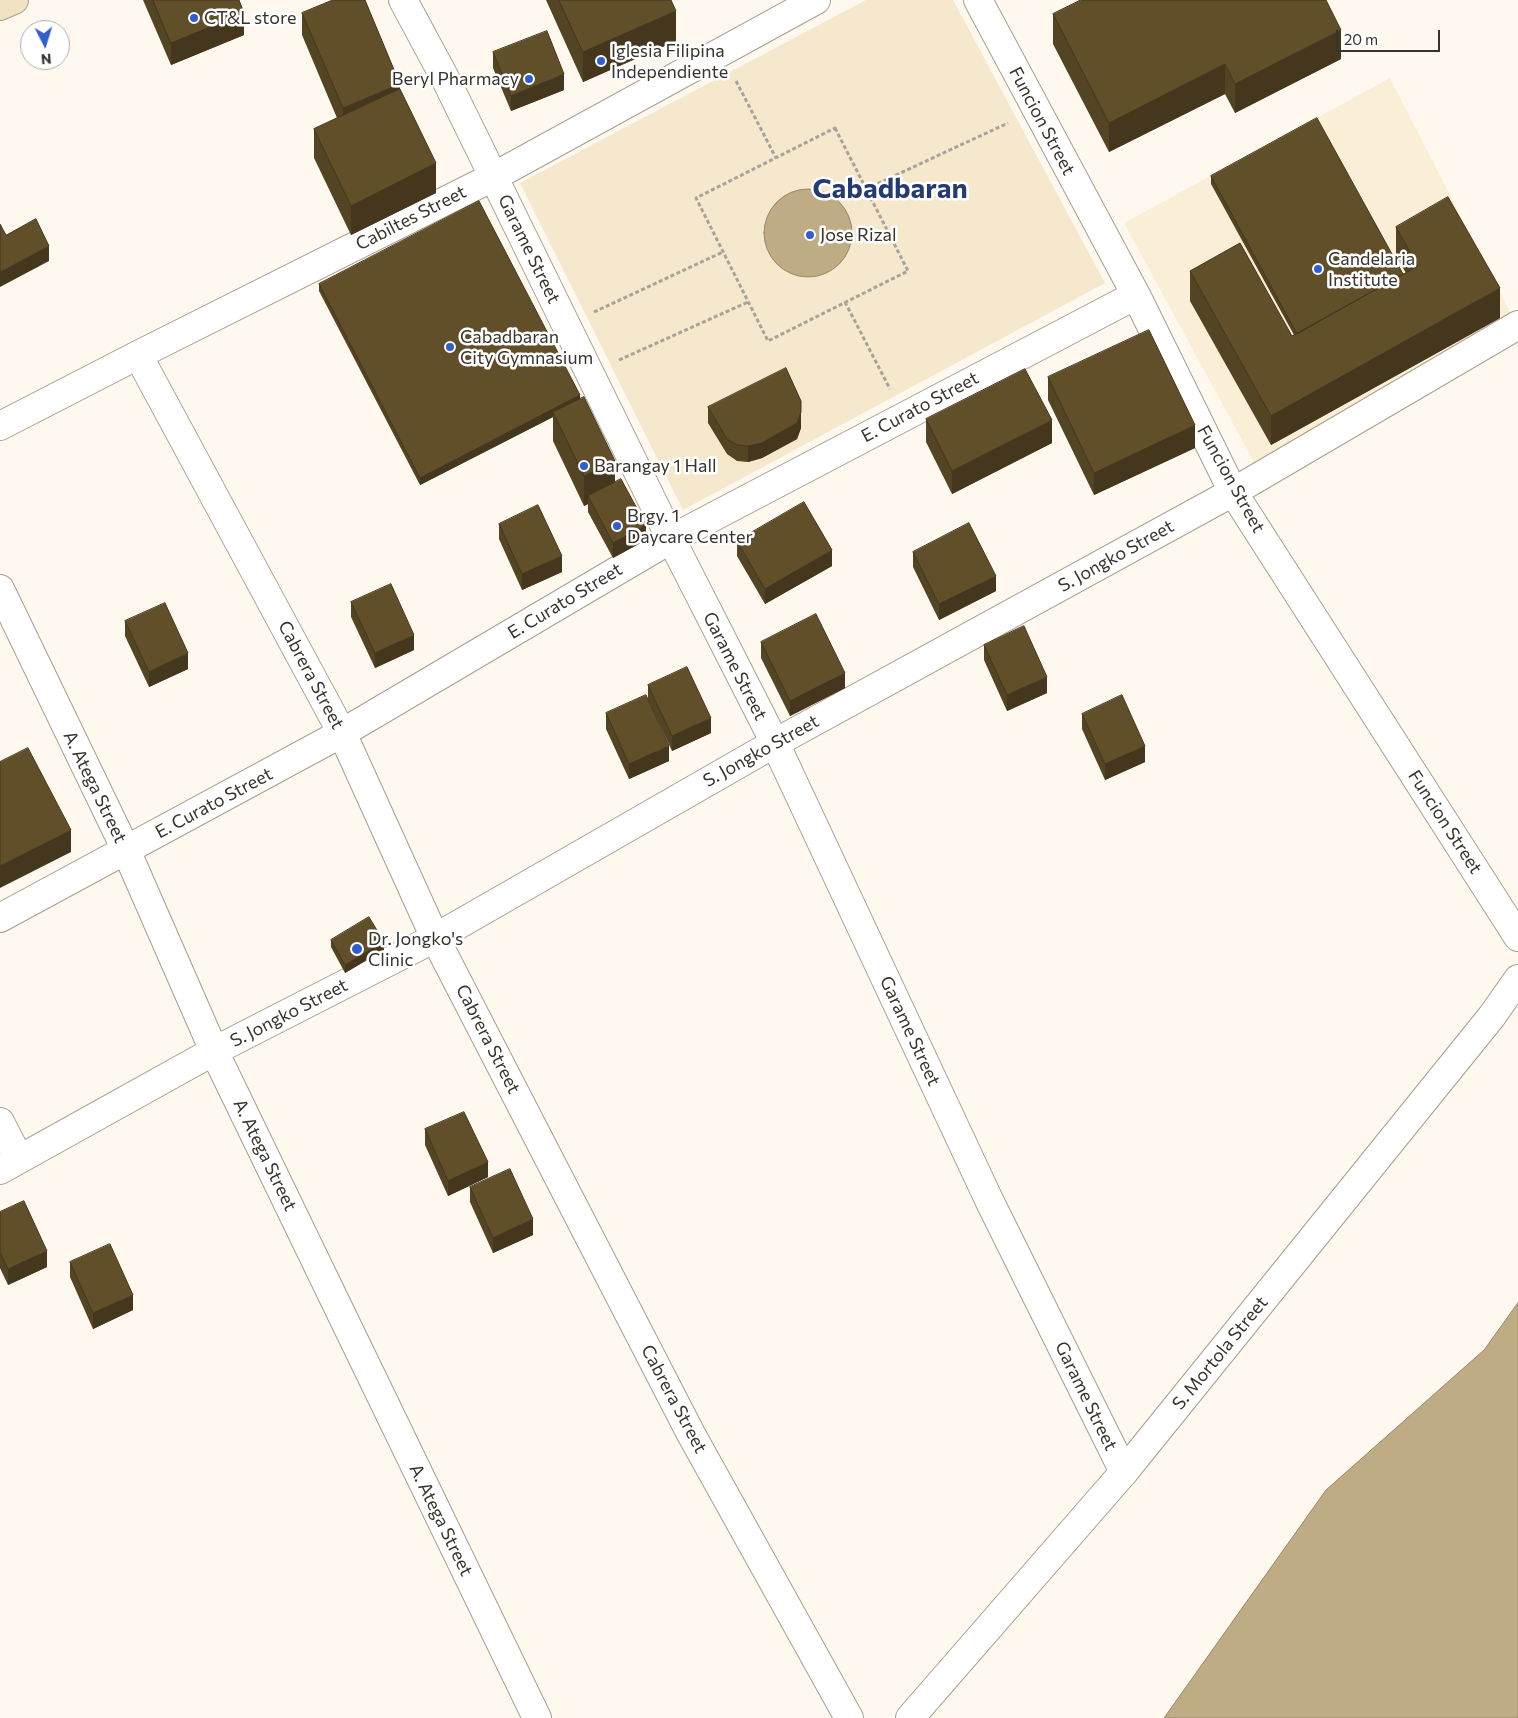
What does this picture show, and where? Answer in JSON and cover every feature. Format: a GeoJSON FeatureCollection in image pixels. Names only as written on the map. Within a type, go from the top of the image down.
{"type":"FeatureCollection","features":[{"type":"Feature","properties":{"kind":"main road"},"geometry":{"type":"LineString","coordinates":[[0,6],[14,0]]}},
{"type":"Feature","properties":{"kind":"street","name":"Garame Street"},"geometry":{"type":"LineString","coordinates":[[403,0],[446,80],[671,538],[775,743],[989,1200],[1124,1472]]}},
{"type":"Feature","properties":{"kind":"street","name":"Cabiltes Street"},"geometry":{"type":"LineString","coordinates":[[0,426],[493,177],[816,0]]}},
{"type":"Feature","properties":{"kind":"street","name":"Funcion Street"},"geometry":{"type":"LineString","coordinates":[[978,0],[1136,294],[1233,492],[1518,937]]}},
{"type":"Feature","properties":{"kind":"street","name":"E. Curato Street"},"geometry":{"type":"LineString","coordinates":[[0,918],[342,733],[671,538],[1136,294]]}},
{"type":"Feature","properties":{"kind":"street","name":"S. Jongko Street"},"geometry":{"type":"LineString","coordinates":[[9,1164],[214,1050],[435,938],[775,743],[1233,492],[1518,325]]}},
{"type":"Feature","properties":{"kind":"street","name":"Cabrera Street"},"geometry":{"type":"LineString","coordinates":[[138,355],[342,733],[435,938],[691,1434],[849,1718]]}},
{"type":"Feature","properties":{"kind":"street","name":"A. Atega Street"},"geometry":{"type":"LineString","coordinates":[[0,589],[126,850],[214,1050],[537,1718]]}},
{"type":"Feature","properties":{"kind":"street","name":"S. Mortola Street"},"geometry":{"type":"LineString","coordinates":[[910,1718],[1124,1472],[1486,1023],[1518,979]]}},
{"type":"Feature","properties":{"kind":"street"},"geometry":{"type":"LineString","coordinates":[[0,1122],[9,1164]]}},
{"type":"Feature","properties":{"kind":"path"},"geometry":{"type":"LineString","coordinates":[[721,51],[776,158]]}},
{"type":"Feature","properties":{"kind":"path"},"geometry":{"type":"LineString","coordinates":[[866,189],[1036,110]]}},
{"type":"Feature","properties":{"kind":"path"},"geometry":{"type":"LineString","coordinates":[[835,128],[908,270],[768,341],[696,198],[776,158],[835,128]]}},
{"type":"Feature","properties":{"kind":"path"},"geometry":{"type":"LineString","coordinates":[[566,325],[723,252]]}},
{"type":"Feature","properties":{"kind":"path"},"geometry":{"type":"LineString","coordinates":[[590,373],[748,302]]}},
{"type":"Feature","properties":{"kind":"path"},"geometry":{"type":"LineString","coordinates":[[845,302],[904,416]]}},
{"type":"Feature","properties":{"kind":"shaded area"},"geometry":{"type":"Polygon","coordinates":[[[866,0],[953,0],[1105,283],[683,510],[520,183],[866,0]]]}},
{"type":"Feature","properties":{"kind":"shaded area","name":"Candelaria Institute"},"geometry":{"type":"Polygon","coordinates":[[[1390,78],[1511,314],[1255,464],[1124,223],[1390,78]]]}},
{"type":"Feature","properties":{"kind":"shaded area"},"geometry":{"type":"Polygon","coordinates":[[[808,189],[825,193],[839,202],[848,216],[852,233],[848,250],[839,264],[825,273],[808,277],[791,273],[777,264],[768,250],[764,233],[768,216],[777,202],[791,193],[808,189]]]}},
{"type":"Feature","properties":{"kind":"shaded area"},"geometry":{"type":"Polygon","coordinates":[[[1518,1303],[1518,1718],[1164,1718],[1326,1490],[1484,1350],[1518,1303]]]}},
{"type":"Feature","properties":{"kind":"building"},"geometry":{"type":"Polygon","coordinates":[[[153,0],[239,0],[244,13],[171,43],[153,0]]]}},
{"type":"Feature","properties":{"kind":"building"},"geometry":{"type":"Polygon","coordinates":[[[333,0],[365,0],[400,84],[343,108],[302,13],[333,0]]]}},
{"type":"Feature","properties":{"kind":"building"},"geometry":{"type":"Polygon","coordinates":[[[559,0],[671,0],[676,11],[583,52],[559,0]]]}},
{"type":"Feature","properties":{"kind":"building"},"geometry":{"type":"Polygon","coordinates":[[[1081,0],[1326,0],[1341,30],[1235,84],[1225,64],[1109,123],[1053,14],[1081,0]]]}},
{"type":"Feature","properties":{"kind":"building","name":"Beryl Pharmacy"},"geometry":{"type":"Polygon","coordinates":[[[547,31],[564,74],[511,96],[493,52],[547,31]]]}},
{"type":"Feature","properties":{"kind":"building"},"geometry":{"type":"Polygon","coordinates":[[[400,89],[436,163],[351,206],[314,129],[400,89]]]}},
{"type":"Feature","properties":{"kind":"building"},"geometry":{"type":"Polygon","coordinates":[[[1317,118],[1403,274],[1297,334],[1211,176],[1317,118]]]}},
{"type":"Feature","properties":{"kind":"building"},"geometry":{"type":"Polygon","coordinates":[[[1448,197],[1500,288],[1271,416],[1190,271],[1240,243],[1292,336],[1418,266],[1396,227],[1448,197]]]}},
{"type":"Feature","properties":{"kind":"building","name":"Cabadbaran City Gymnasium"},"geometry":{"type":"Polygon","coordinates":[[[479,201],[580,395],[420,478],[319,284],[479,201]]]}},
{"type":"Feature","properties":{"kind":"building"},"geometry":{"type":"Polygon","coordinates":[[[36,219],[49,246],[0,272],[0,224],[6,235],[36,219]]]}},
{"type":"Feature","properties":{"kind":"building"},"geometry":{"type":"Polygon","coordinates":[[[1149,330],[1195,425],[1094,473],[1048,377],[1149,330]]]}},
{"type":"Feature","properties":{"kind":"building"},"geometry":{"type":"Polygon","coordinates":[[[786,368],[801,401],[801,412],[797,423],[762,443],[748,446],[737,445],[727,439],[708,407],[786,368]]]}},
{"type":"Feature","properties":{"kind":"building"},"geometry":{"type":"Polygon","coordinates":[[[1025,369],[1052,420],[952,471],[926,419],[1025,369]]]}},
{"type":"Feature","properties":{"kind":"building"},"geometry":{"type":"Polygon","coordinates":[[[584,397],[615,461],[584,476],[553,412],[584,397]]]}},
{"type":"Feature","properties":{"kind":"building","name":"Brgy. 1 Daycare Center"},"geometry":{"type":"Polygon","coordinates":[[[621,479],[646,525],[613,543],[588,496],[621,479]]]}},
{"type":"Feature","properties":{"kind":"building"},"geometry":{"type":"Polygon","coordinates":[[[804,502],[832,550],[765,589],[737,541],[804,502]]]}},
{"type":"Feature","properties":{"kind":"building"},"geometry":{"type":"Polygon","coordinates":[[[538,505],[562,556],[522,574],[499,524],[538,505]]]}},
{"type":"Feature","properties":{"kind":"building"},"geometry":{"type":"Polygon","coordinates":[[[969,523],[996,576],[939,604],[913,552],[969,523]]]}},
{"type":"Feature","properties":{"kind":"building"},"geometry":{"type":"Polygon","coordinates":[[[391,584],[414,635],[375,653],[351,602],[391,584]]]}},
{"type":"Feature","properties":{"kind":"building"},"geometry":{"type":"Polygon","coordinates":[[[165,603],[188,653],[149,672],[125,621],[165,603]]]}},
{"type":"Feature","properties":{"kind":"building"},"geometry":{"type":"Polygon","coordinates":[[[816,614],[845,673],[790,701],[761,642],[816,614]]]}},
{"type":"Feature","properties":{"kind":"building"},"geometry":{"type":"Polygon","coordinates":[[[1024,626],[1047,677],[1007,695],[984,645],[1024,626]]]}},
{"type":"Feature","properties":{"kind":"building"},"geometry":{"type":"Polygon","coordinates":[[[687,667],[711,718],[672,736],[648,685],[687,667]]]}},
{"type":"Feature","properties":{"kind":"building"},"geometry":{"type":"Polygon","coordinates":[[[646,695],[669,746],[629,764],[606,713],[646,695]]]}},
{"type":"Feature","properties":{"kind":"building"},"geometry":{"type":"Polygon","coordinates":[[[1122,695],[1145,746],[1105,764],[1082,714],[1122,695]]]}},
{"type":"Feature","properties":{"kind":"building"},"geometry":{"type":"Polygon","coordinates":[[[28,748],[71,830],[0,866],[0,762],[28,748]]]}},
{"type":"Feature","properties":{"kind":"building","name":"Dr. Jongko's Clinic"},"geometry":{"type":"Polygon","coordinates":[[[369,917],[384,942],[345,965],[331,940],[369,917]]]}},
{"type":"Feature","properties":{"kind":"building"},"geometry":{"type":"Polygon","coordinates":[[[464,1112],[488,1162],[448,1181],[425,1129],[464,1112]]]}},
{"type":"Feature","properties":{"kind":"building"},"geometry":{"type":"Polygon","coordinates":[[[510,1169],[533,1219],[493,1238],[470,1187],[510,1169]]]}},
{"type":"Feature","properties":{"kind":"building"},"geometry":{"type":"Polygon","coordinates":[[[24,1201],[47,1251],[8,1269],[0,1252],[0,1212],[24,1201]]]}},
{"type":"Feature","properties":{"kind":"building"},"geometry":{"type":"Polygon","coordinates":[[[110,1244],[133,1295],[93,1313],[70,1262],[110,1244]]]}},
{"type":"Feature","properties":{"kind":"place","name":"CT&L store"},"geometry":{"type":"Point","coordinates":[194,18]}},
{"type":"Feature","properties":{"kind":"place","name":"Iglesia Filipina Independiente"},"geometry":{"type":"Point","coordinates":[601,61]}},
{"type":"Feature","properties":{"kind":"place","name":"Beryl Pharmacy"},"geometry":{"type":"Point","coordinates":[529,79]}},
{"type":"Feature","properties":{"kind":"place","name":"Jose Rizal"},"geometry":{"type":"Point","coordinates":[810,235]}},
{"type":"Feature","properties":{"kind":"place","name":"Candelaria Institute"},"geometry":{"type":"Point","coordinates":[1318,269]}},
{"type":"Feature","properties":{"kind":"place","name":"Cabadbaran City Gymnasium"},"geometry":{"type":"Point","coordinates":[450,347]}},
{"type":"Feature","properties":{"kind":"place","name":"Barangay 1 Hall"},"geometry":{"type":"Point","coordinates":[584,466]}},
{"type":"Feature","properties":{"kind":"place","name":"Brgy. 1 Daycare Center"},"geometry":{"type":"Point","coordinates":[617,526]}},
{"type":"Feature","properties":{"kind":"place","name":"Dr. Jongko's Clinic"},"geometry":{"type":"Point","coordinates":[357,949]}},
{"type":"Feature","properties":{"kind":"district","name":"Cabadbaran"},"geometry":{"type":"Point","coordinates":[890,189]}}]}
